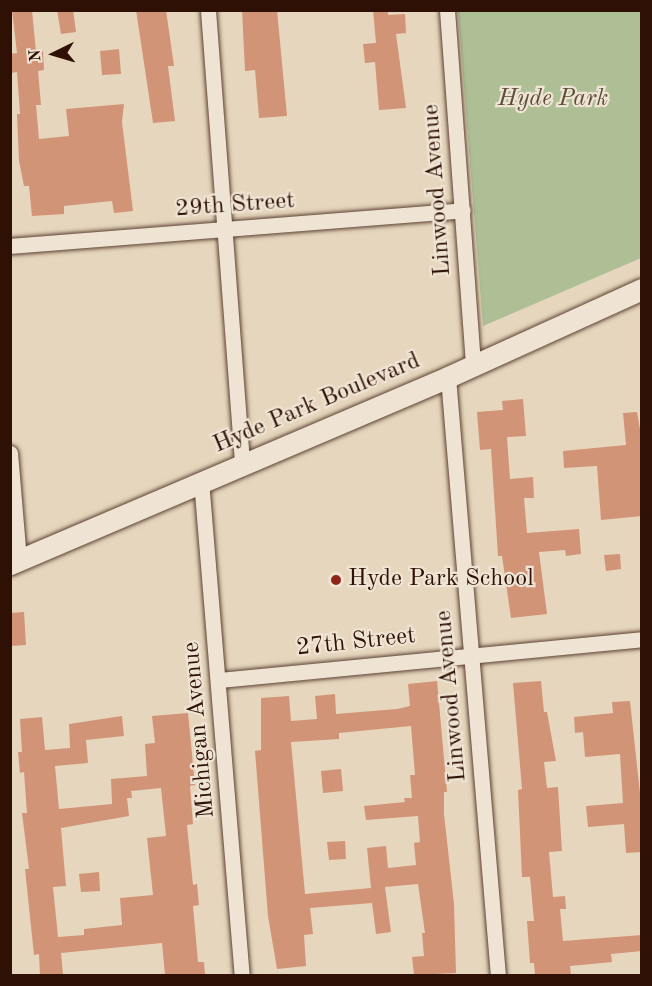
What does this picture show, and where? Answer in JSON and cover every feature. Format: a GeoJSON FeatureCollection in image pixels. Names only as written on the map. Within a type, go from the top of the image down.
{"type":"FeatureCollection","features":[{"type":"Feature","properties":{"kind":"main road","name":"Hyde Park Boulevard"},"geometry":{"type":"LineString","coordinates":[[15,562],[243,462],[448,377],[642,289]]}},
{"type":"Feature","properties":{"kind":"street"},"geometry":{"type":"LineString","coordinates":[[208,10],[243,462]]}},
{"type":"Feature","properties":{"kind":"street","name":"Linwood Avenue"},"geometry":{"type":"LineString","coordinates":[[447,10],[473,366]]}},
{"type":"Feature","properties":{"kind":"street","name":"29th Street"},"geometry":{"type":"LineString","coordinates":[[10,246],[463,210]]}},
{"type":"Feature","properties":{"kind":"street","name":"Linwood Avenue"},"geometry":{"type":"LineString","coordinates":[[448,377],[498,975]]}},
{"type":"Feature","properties":{"kind":"street"},"geometry":{"type":"LineString","coordinates":[[10,453],[15,562]]}},
{"type":"Feature","properties":{"kind":"street","name":"Michigan Avenue"},"geometry":{"type":"LineString","coordinates":[[201,480],[242,975]]}},
{"type":"Feature","properties":{"kind":"street","name":"27th Street"},"geometry":{"type":"LineString","coordinates":[[219,680],[471,653],[642,639]]}},
{"type":"Feature","properties":{"kind":"green space","name":"Hyde Park"},"geometry":{"type":"Polygon","coordinates":[[[458,11],[641,11],[641,258],[483,326],[458,11]]]}},
{"type":"Feature","properties":{"kind":"building"},"geometry":{"type":"Polygon","coordinates":[[[12,10],[32,10],[36,52],[43,51],[44,70],[38,71],[41,105],[36,105],[39,139],[69,136],[66,109],[124,104],[122,122],[133,211],[114,213],[112,201],[64,206],[64,214],[32,216],[29,186],[24,186],[19,161],[17,114],[20,114],[17,72],[11,73],[10,64],[10,54],[17,53],[12,10]]]}},
{"type":"Feature","properties":{"kind":"building"},"geometry":{"type":"Polygon","coordinates":[[[57,10],[73,10],[76,32],[61,34],[57,10]]]}},
{"type":"Feature","properties":{"kind":"building"},"geometry":{"type":"Polygon","coordinates":[[[136,10],[166,10],[174,66],[168,66],[175,121],[153,123],[136,10]]]}},
{"type":"Feature","properties":{"kind":"building"},"geometry":{"type":"Polygon","coordinates":[[[242,10],[277,10],[287,116],[259,118],[255,70],[245,71],[242,10]]]}},
{"type":"Feature","properties":{"kind":"building"},"geometry":{"type":"Polygon","coordinates":[[[373,10],[388,10],[388,15],[405,14],[406,33],[396,34],[406,108],[379,110],[375,62],[365,63],[363,44],[376,43],[373,10]]]}},
{"type":"Feature","properties":{"kind":"building"},"geometry":{"type":"Polygon","coordinates":[[[119,49],[121,74],[102,75],[100,51],[119,49]]]}},
{"type":"Feature","properties":{"kind":"building"},"geometry":{"type":"Polygon","coordinates":[[[523,399],[526,436],[507,437],[510,479],[533,477],[534,498],[524,498],[527,533],[579,529],[581,554],[566,556],[565,550],[539,552],[547,614],[511,618],[502,556],[498,556],[491,449],[480,450],[477,412],[503,410],[502,401],[523,399]]]}},
{"type":"Feature","properties":{"kind":"building"},"geometry":{"type":"Polygon","coordinates":[[[637,412],[642,441],[642,516],[601,520],[597,466],[564,468],[563,451],[626,445],[623,413],[637,412]]]}},
{"type":"Feature","properties":{"kind":"building"},"geometry":{"type":"Polygon","coordinates":[[[620,554],[621,569],[606,571],[604,555],[620,554]]]}},
{"type":"Feature","properties":{"kind":"building"},"geometry":{"type":"Polygon","coordinates":[[[24,612],[26,645],[10,646],[10,613],[24,612]]]}},
{"type":"Feature","properties":{"kind":"building"},"geometry":{"type":"Polygon","coordinates":[[[437,681],[447,792],[444,792],[444,814],[454,904],[456,973],[414,975],[412,957],[424,956],[422,933],[425,933],[418,884],[385,887],[391,932],[376,934],[372,903],[310,908],[313,934],[304,935],[306,966],[277,969],[268,916],[255,751],[261,750],[261,698],[289,696],[291,721],[317,719],[315,696],[335,694],[336,714],[397,709],[410,706],[408,684],[437,681]],[[411,726],[339,733],[339,739],[291,742],[305,894],[371,888],[367,848],[386,846],[388,868],[416,865],[414,843],[420,842],[418,816],[366,820],[364,806],[405,802],[404,798],[412,798],[410,775],[415,775],[411,726]]]}},
{"type":"Feature","properties":{"kind":"building"},"geometry":{"type":"Polygon","coordinates":[[[541,681],[544,712],[547,712],[556,761],[544,762],[547,788],[558,787],[562,851],[549,852],[553,897],[565,896],[566,909],[560,909],[563,941],[642,935],[642,951],[611,954],[612,962],[570,966],[571,975],[535,975],[534,963],[530,963],[527,921],[534,921],[530,877],[522,877],[518,790],[522,789],[513,683],[541,681]]]}},
{"type":"Feature","properties":{"kind":"building"},"geometry":{"type":"Polygon","coordinates":[[[630,701],[640,793],[642,852],[626,853],[624,824],[588,827],[586,806],[623,803],[620,754],[585,757],[583,732],[575,733],[574,717],[613,713],[612,702],[630,701]]]}},
{"type":"Feature","properties":{"kind":"building"},"geometry":{"type":"Polygon","coordinates":[[[188,713],[195,785],[190,786],[193,824],[187,825],[193,885],[197,884],[199,905],[193,906],[198,962],[204,962],[205,975],[165,975],[162,943],[61,953],[63,975],[40,975],[39,954],[34,955],[25,869],[29,869],[22,813],[27,813],[24,772],[20,773],[18,752],[22,752],[20,719],[42,717],[45,750],[70,748],[69,724],[122,716],[124,736],[86,740],[88,763],[55,766],[59,809],[112,804],[111,779],[147,776],[145,744],[155,743],[152,716],[188,713]],[[161,788],[131,791],[132,798],[127,798],[129,816],[61,828],[66,886],[53,887],[58,937],[84,935],[84,929],[122,925],[120,898],[153,895],[147,838],[166,836],[161,788]]]}},
{"type":"Feature","properties":{"kind":"building"},"geometry":{"type":"Polygon","coordinates":[[[341,769],[343,791],[323,793],[321,771],[341,769]]]}},
{"type":"Feature","properties":{"kind":"building"},"geometry":{"type":"Polygon","coordinates":[[[345,841],[346,859],[329,860],[327,842],[345,841]]]}},
{"type":"Feature","properties":{"kind":"building"},"geometry":{"type":"Polygon","coordinates":[[[99,872],[100,891],[81,892],[79,874],[99,872]]]}},
{"type":"Feature","properties":{"kind":"place","name":"Hyde Park School"},"geometry":{"type":"Point","coordinates":[336,580]}}]}
